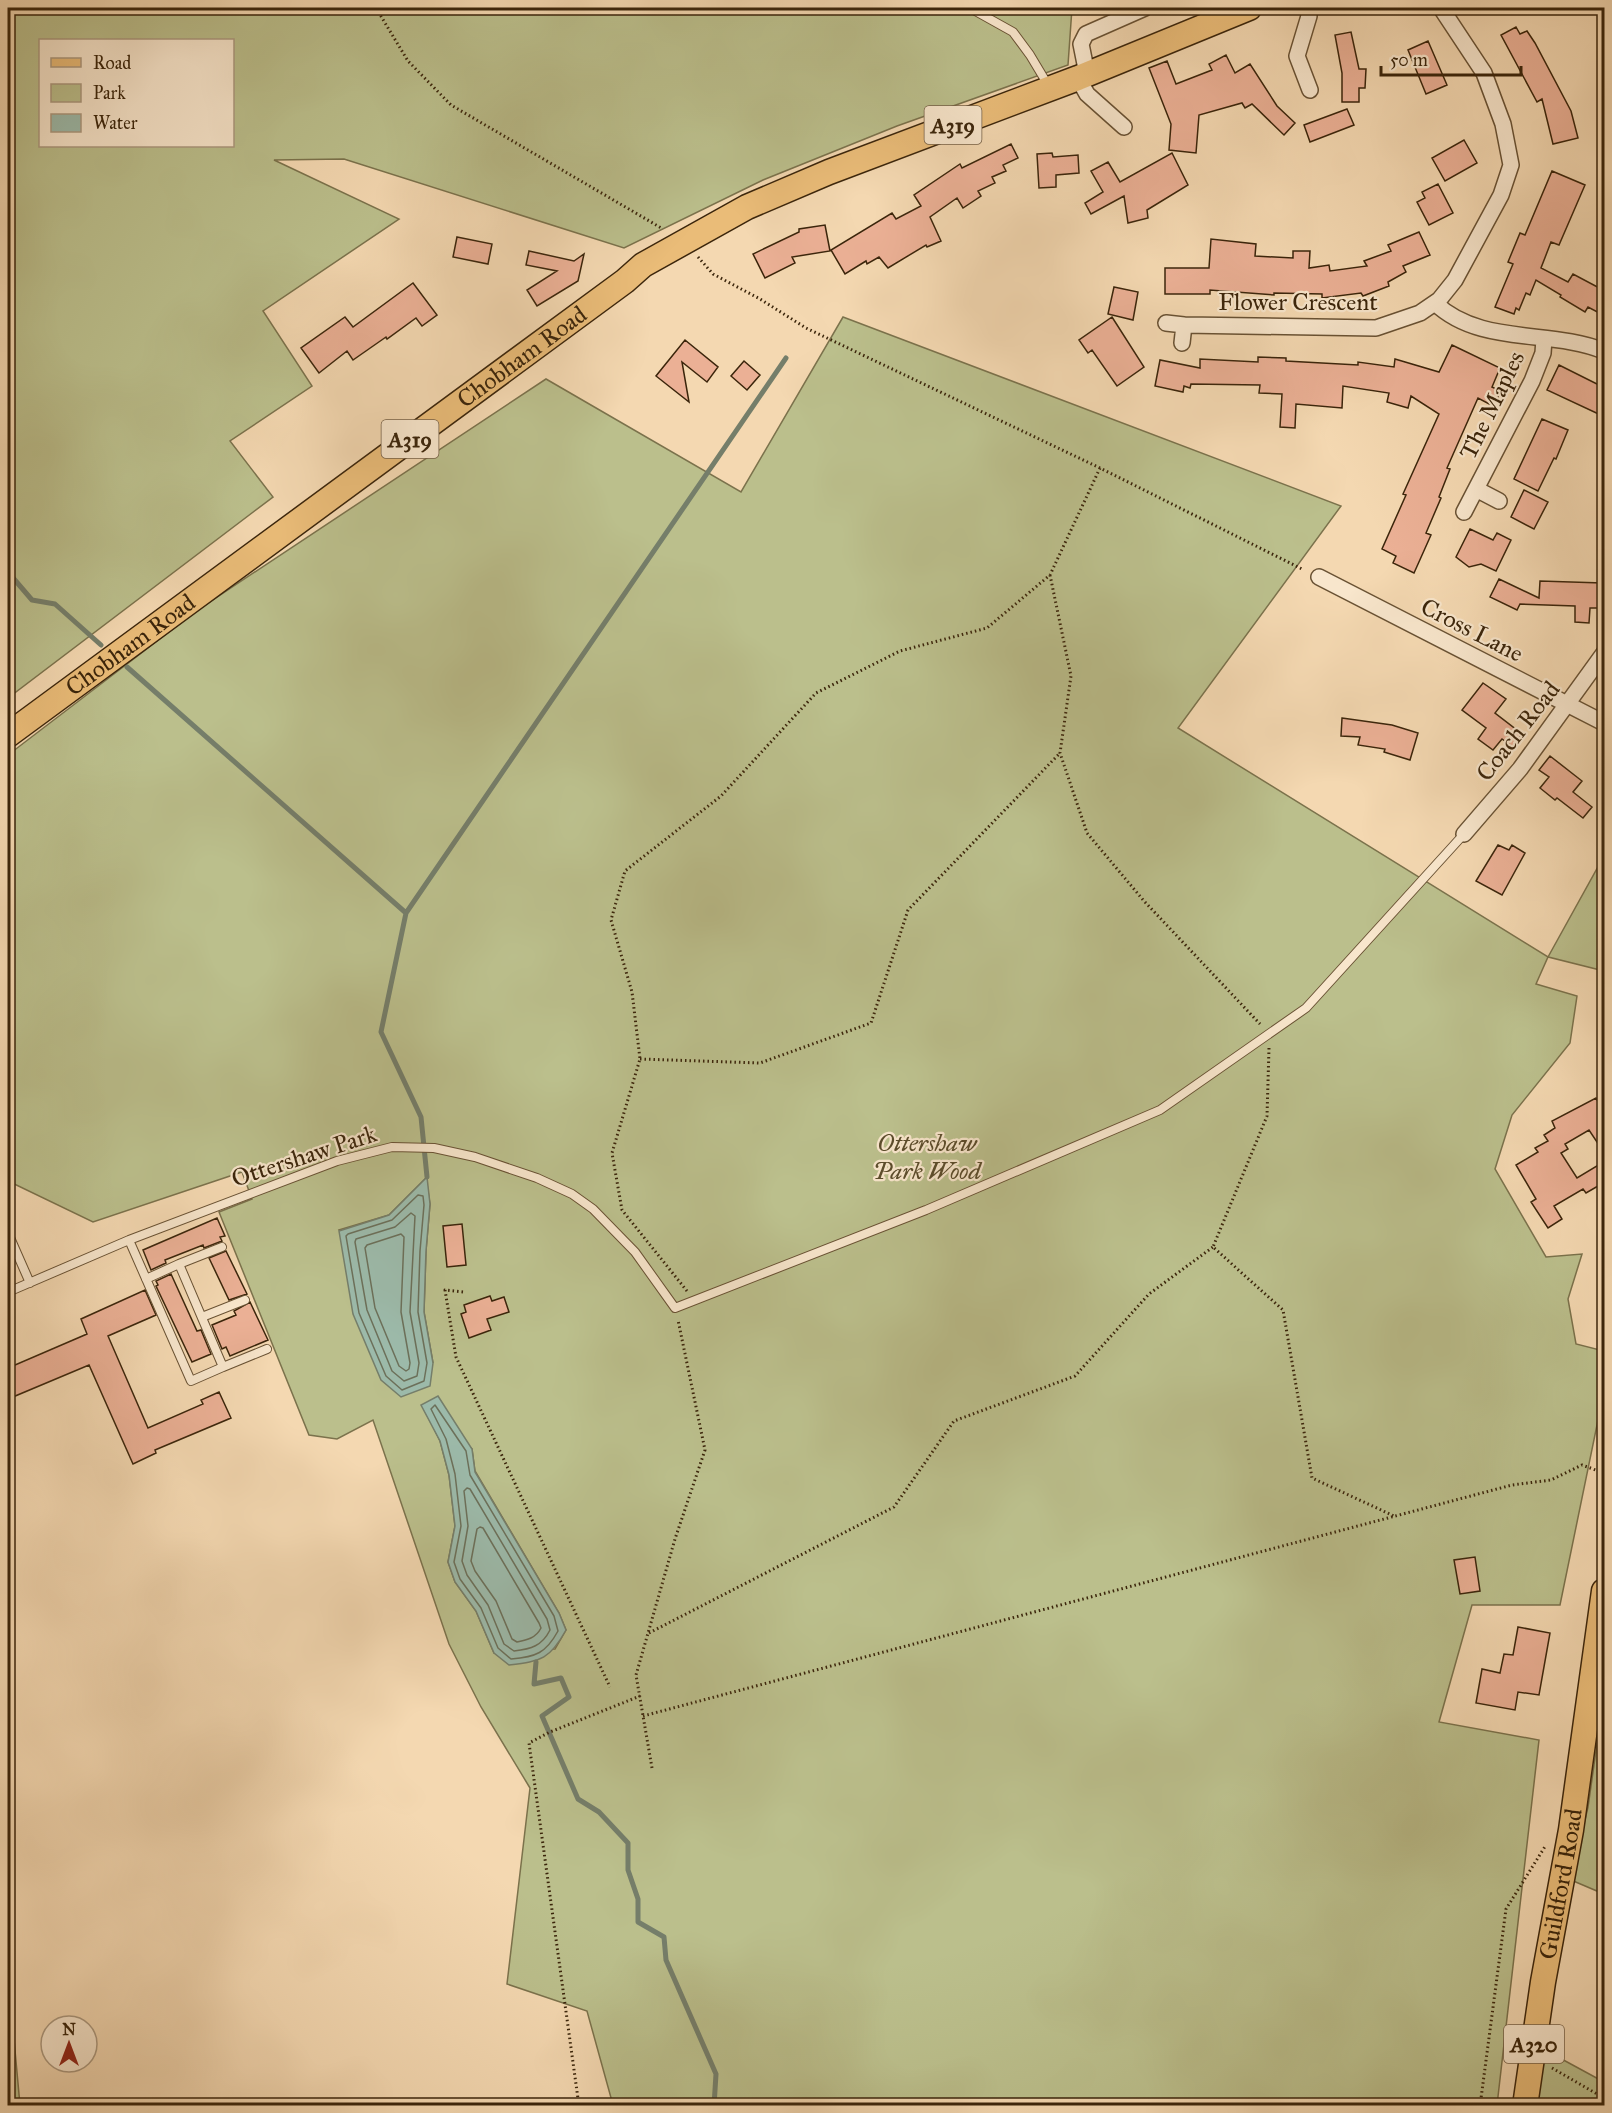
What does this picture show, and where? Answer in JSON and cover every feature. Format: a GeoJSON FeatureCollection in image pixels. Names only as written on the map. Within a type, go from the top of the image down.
{"type":"FeatureCollection","features":[{"type":"Feature","properties":{"kind":"main road","name":"Chobham Road"},"geometry":{"type":"LineString","coordinates":[[8,735],[606,295],[643,265],[747,207],[829,172],[1050,89],[1249,8]]}},
{"type":"Feature","properties":{"kind":"main road","name":"Guildford Road"},"geometry":{"type":"LineString","coordinates":[[1525,2106],[1543,1982],[1571,1830],[1605,1591]]}},
{"type":"Feature","properties":{"kind":"street"},"geometry":{"type":"LineString","coordinates":[[1124,127],[1087,94],[1082,76],[1081,44],[1086,34],[1145,8]]}},
{"type":"Feature","properties":{"kind":"street"},"geometry":{"type":"LineString","coordinates":[[1308,8],[1309,16],[1297,56],[1310,90]]}},
{"type":"Feature","properties":{"kind":"street","name":"Flower Crescent"},"geometry":{"type":"LineString","coordinates":[[1166,323],[1376,328],[1420,314],[1435,303],[1455,280],[1501,195],[1511,165],[1503,124],[1484,74],[1441,8]]}},
{"type":"Feature","properties":{"kind":"street","name":"The Maples"},"geometry":{"type":"LineString","coordinates":[[1435,303],[1454,318],[1482,328],[1577,343],[1605,351]]}},
{"type":"Feature","properties":{"kind":"street","name":"Flower Crescent"},"geometry":{"type":"LineString","coordinates":[[1182,343],[1184,325]]}},
{"type":"Feature","properties":{"kind":"street","name":"The Maples"},"geometry":{"type":"LineString","coordinates":[[1464,512],[1532,381],[1543,353],[1544,339]]}},
{"type":"Feature","properties":{"kind":"street","name":"The Maples"},"geometry":{"type":"LineString","coordinates":[[1476,489],[1499,501]]}},
{"type":"Feature","properties":{"kind":"street","name":"Cross Lane"},"geometry":{"type":"LineString","coordinates":[[1319,577],[1605,723]]}},
{"type":"Feature","properties":{"kind":"street","name":"Coach Road"},"geometry":{"type":"LineString","coordinates":[[1464,834],[1520,769],[1605,653]]}},
{"type":"Feature","properties":{"kind":"lane"},"geometry":{"type":"LineString","coordinates":[[970,8],[1013,32],[1050,89]]}},
{"type":"Feature","properties":{"kind":"lane"},"geometry":{"type":"LineString","coordinates":[[675,1308],[926,1210],[1160,1110],[1306,1008],[1464,834]]}},
{"type":"Feature","properties":{"kind":"lane","name":"Ottershaw Park"},"geometry":{"type":"LineString","coordinates":[[8,1292],[129,1240],[337,1161],[392,1147],[434,1148],[475,1157],[537,1178],[572,1194],[593,1209],[635,1252],[675,1308]]}},
{"type":"Feature","properties":{"kind":"lane"},"geometry":{"type":"LineString","coordinates":[[8,1233],[30,1283]]}},
{"type":"Feature","properties":{"kind":"lane"},"geometry":{"type":"LineString","coordinates":[[129,1240],[191,1381],[267,1349]]}},
{"type":"Feature","properties":{"kind":"lane"},"geometry":{"type":"LineString","coordinates":[[146,1279],[222,1247]]}},
{"type":"Feature","properties":{"kind":"lane"},"geometry":{"type":"LineString","coordinates":[[179,1264],[224,1366]]}},
{"type":"Feature","properties":{"kind":"lane"},"geometry":{"type":"LineString","coordinates":[[202,1317],[245,1300]]}},
{"type":"Feature","properties":{"kind":"path"},"geometry":{"type":"LineString","coordinates":[[376,8],[408,61],[450,105],[684,242],[713,274],[760,299],[806,328],[1100,468],[1319,577]]}},
{"type":"Feature","properties":{"kind":"path"},"geometry":{"type":"LineString","coordinates":[[694,1299],[622,1210],[612,1153],[640,1059],[632,992],[611,920],[625,871],[721,796],[816,693],[900,651],[987,628],[1050,575],[1100,468]]}},
{"type":"Feature","properties":{"kind":"path"},"geometry":{"type":"LineString","coordinates":[[640,1059],[760,1063],[871,1023],[908,910],[1060,753]]}},
{"type":"Feature","properties":{"kind":"path"},"geometry":{"type":"LineString","coordinates":[[649,1633],[894,1507],[954,1421],[1075,1376],[1149,1294],[1213,1247]]}},
{"type":"Feature","properties":{"kind":"path"},"geometry":{"type":"LineString","coordinates":[[463,1292],[445,1290],[456,1357],[610,1687]]}},
{"type":"Feature","properties":{"kind":"path"},"geometry":{"type":"LineString","coordinates":[[652,1768],[636,1675],[675,1539],[705,1450],[675,1308]]}},
{"type":"Feature","properties":{"kind":"path"},"geometry":{"type":"LineString","coordinates":[[644,1716],[1512,1485],[1551,1480],[1582,1465],[1605,1473]]}},
{"type":"Feature","properties":{"kind":"path"},"geometry":{"type":"LineString","coordinates":[[579,2106],[530,1743],[550,1732],[640,1696]]}},
{"type":"Feature","properties":{"kind":"path","name":"Guildford Road"},"geometry":{"type":"LineString","coordinates":[[1480,2106],[1506,1909],[1547,1844]]}},
{"type":"Feature","properties":{"kind":"path"},"geometry":{"type":"LineString","coordinates":[[1532,2056],[1605,2098]]}},
{"type":"Feature","properties":{"kind":"green space"},"geometry":{"type":"Polygon","coordinates":[[[8,8],[1072,8],[1068,65],[897,126],[763,180],[624,248],[344,159],[274,160],[399,219],[263,311],[312,386],[230,441],[273,497],[8,698],[8,8]]]}},
{"type":"Feature","properties":{"kind":"green space","name":"Ottershaw Park Wood"},"geometry":{"type":"Polygon","coordinates":[[[843,317],[1341,506],[1178,728],[1548,957],[1536,984],[1577,996],[1570,1043],[1512,1115],[1495,1169],[1546,1257],[1582,1254],[1568,1299],[1576,1344],[1604,1351],[1604,1391],[1560,1605],[1472,1605],[1439,1722],[1539,1740],[1497,2105],[613,2105],[587,2011],[507,1984],[530,1788],[481,1707],[449,1644],[373,1420],[337,1439],[309,1435],[219,1212],[252,1199],[242,1172],[93,1222],[8,1181],[8,755],[199,609],[546,379],[741,492],[843,317]],[[426,1178],[389,1215],[339,1230],[433,1363],[424,1312],[430,1204],[426,1178]],[[422,1405],[440,1441],[449,1475],[455,1526],[448,1562],[455,1582],[476,1611],[494,1653],[555,1649],[566,1630],[559,1613],[475,1471],[472,1449],[422,1405]]]}},
{"type":"Feature","properties":{"kind":"green space"},"geometry":{"type":"Polygon","coordinates":[[[1604,856],[1604,971],[1548,957],[1604,856]]]}},
{"type":"Feature","properties":{"kind":"green space"},"geometry":{"type":"Polygon","coordinates":[[[1604,1695],[1604,1894],[1571,1880],[1588,1807],[1604,1695]]]}},
{"type":"Feature","properties":{"kind":"green space"},"geometry":{"type":"Polygon","coordinates":[[[8,1974],[20,2105],[8,2105],[8,1974]]]}},
{"type":"Feature","properties":{"kind":"green space"},"geometry":{"type":"Polygon","coordinates":[[[1545,2050],[1604,2082],[1604,2105],[1537,2106],[1545,2050]]]}},
{"type":"Feature","properties":{"kind":"water"},"geometry":{"type":"Polygon","coordinates":[[[427,1177],[430,1204],[424,1312],[433,1363],[430,1386],[401,1397],[381,1380],[353,1314],[339,1231],[389,1215],[427,1177]]]}},
{"type":"Feature","properties":{"kind":"water"},"geometry":{"type":"Polygon","coordinates":[[[438,1396],[472,1449],[475,1472],[559,1613],[566,1630],[550,1653],[537,1660],[509,1665],[494,1653],[476,1611],[455,1582],[448,1562],[455,1526],[449,1475],[440,1441],[421,1405],[438,1396]]]}},
{"type":"Feature","properties":{"kind":"building"},"geometry":{"type":"Polygon","coordinates":[[[1516,27],[1520,34],[1527,31],[1535,43],[1571,111],[1578,138],[1553,144],[1542,99],[1537,102],[1501,35],[1516,27]]]}},
{"type":"Feature","properties":{"kind":"building"},"geometry":{"type":"Polygon","coordinates":[[[1351,32],[1359,69],[1366,69],[1365,88],[1359,88],[1359,102],[1342,102],[1342,73],[1335,35],[1351,32]]]}},
{"type":"Feature","properties":{"kind":"building"},"geometry":{"type":"Polygon","coordinates":[[[1428,41],[1447,85],[1426,94],[1408,50],[1428,41]]]}},
{"type":"Feature","properties":{"kind":"building"},"geometry":{"type":"Polygon","coordinates":[[[1226,55],[1235,73],[1250,64],[1277,106],[1295,123],[1284,135],[1252,104],[1245,108],[1242,103],[1199,115],[1196,153],[1169,150],[1171,124],[1149,68],[1167,61],[1176,84],[1212,70],[1209,64],[1226,55]]]}},
{"type":"Feature","properties":{"kind":"building"},"geometry":{"type":"Polygon","coordinates":[[[1347,109],[1354,125],[1310,142],[1304,125],[1347,109]]]}},
{"type":"Feature","properties":{"kind":"building"},"geometry":{"type":"Polygon","coordinates":[[[1464,140],[1477,163],[1445,181],[1432,158],[1464,140]]]}},
{"type":"Feature","properties":{"kind":"building"},"geometry":{"type":"Polygon","coordinates":[[[1011,144],[1018,158],[1003,165],[1006,171],[992,177],[995,183],[978,191],[981,196],[963,208],[957,198],[930,217],[941,241],[927,247],[926,245],[888,268],[879,257],[867,264],[866,261],[845,274],[831,250],[892,213],[896,219],[921,206],[914,195],[960,164],[962,168],[1011,144]]]}},
{"type":"Feature","properties":{"kind":"building"},"geometry":{"type":"Polygon","coordinates":[[[1052,153],[1053,157],[1078,155],[1079,173],[1056,175],[1056,187],[1039,188],[1037,154],[1052,153]]]}},
{"type":"Feature","properties":{"kind":"building"},"geometry":{"type":"Polygon","coordinates":[[[1172,153],[1188,185],[1147,210],[1148,218],[1128,223],[1124,196],[1091,214],[1085,203],[1103,192],[1091,171],[1108,162],[1120,182],[1172,153]]]}},
{"type":"Feature","properties":{"kind":"building"},"geometry":{"type":"Polygon","coordinates":[[[1552,171],[1585,185],[1559,245],[1551,242],[1541,268],[1568,282],[1573,274],[1605,291],[1605,316],[1588,307],[1585,312],[1536,280],[1530,295],[1526,293],[1519,310],[1516,308],[1514,314],[1495,307],[1513,264],[1508,262],[1520,233],[1525,235],[1552,171]]]}},
{"type":"Feature","properties":{"kind":"building"},"geometry":{"type":"Polygon","coordinates":[[[1438,184],[1453,213],[1429,225],[1417,202],[1425,198],[1422,192],[1438,184]]]}},
{"type":"Feature","properties":{"kind":"building"},"geometry":{"type":"Polygon","coordinates":[[[825,225],[830,251],[792,257],[795,263],[765,278],[753,254],[799,232],[799,229],[825,225]]]}},
{"type":"Feature","properties":{"kind":"building"},"geometry":{"type":"Polygon","coordinates":[[[1419,232],[1430,255],[1403,266],[1406,272],[1388,282],[1389,286],[1363,296],[1361,293],[1322,298],[1322,294],[1274,293],[1274,295],[1210,290],[1210,294],[1165,294],[1165,268],[1209,268],[1211,239],[1256,244],[1255,256],[1293,258],[1293,251],[1310,251],[1309,268],[1329,265],[1330,271],[1367,266],[1364,261],[1391,251],[1388,245],[1419,232]]]}},
{"type":"Feature","properties":{"kind":"building"},"geometry":{"type":"Polygon","coordinates":[[[457,237],[492,244],[488,264],[453,257],[457,237]]]}},
{"type":"Feature","properties":{"kind":"building"},"geometry":{"type":"Polygon","coordinates":[[[529,251],[574,261],[584,254],[578,281],[537,306],[527,290],[557,271],[526,265],[529,251]]]}},
{"type":"Feature","properties":{"kind":"building"},"geometry":{"type":"Polygon","coordinates":[[[413,283],[437,315],[422,326],[416,318],[353,360],[347,351],[319,373],[301,348],[345,317],[353,327],[413,283]]]}},
{"type":"Feature","properties":{"kind":"building"},"geometry":{"type":"Polygon","coordinates":[[[1114,287],[1138,292],[1133,320],[1108,314],[1114,287]]]}},
{"type":"Feature","properties":{"kind":"building"},"geometry":{"type":"Polygon","coordinates":[[[1112,317],[1144,367],[1117,386],[1092,350],[1088,353],[1079,340],[1112,317]]]}},
{"type":"Feature","properties":{"kind":"building"},"geometry":{"type":"Polygon","coordinates":[[[685,340],[718,367],[707,382],[682,362],[689,402],[656,376],[685,340]]]}},
{"type":"Feature","properties":{"kind":"building"},"geometry":{"type":"Polygon","coordinates":[[[1452,345],[1500,368],[1492,387],[1501,391],[1493,406],[1478,398],[1447,468],[1450,469],[1439,497],[1441,498],[1426,533],[1431,535],[1414,573],[1393,563],[1396,556],[1382,549],[1406,495],[1403,494],[1439,414],[1411,396],[1408,408],[1387,402],[1389,393],[1343,386],[1342,408],[1296,404],[1295,428],[1280,427],[1282,394],[1259,393],[1260,385],[1191,384],[1190,388],[1184,386],[1183,392],[1155,386],[1160,360],[1200,368],[1200,359],[1258,362],[1258,357],[1286,358],[1286,361],[1358,365],[1358,362],[1394,367],[1395,359],[1439,372],[1452,345]]]}},
{"type":"Feature","properties":{"kind":"building"},"geometry":{"type":"Polygon","coordinates":[[[744,361],[760,375],[747,390],[731,376],[744,361]]]}},
{"type":"Feature","properties":{"kind":"building"},"geometry":{"type":"Polygon","coordinates":[[[1559,365],[1605,388],[1605,417],[1547,390],[1559,365]]]}},
{"type":"Feature","properties":{"kind":"building"},"geometry":{"type":"Polygon","coordinates":[[[1542,419],[1568,430],[1556,459],[1554,458],[1538,491],[1514,479],[1542,419]]]}},
{"type":"Feature","properties":{"kind":"building"},"geometry":{"type":"Polygon","coordinates":[[[1524,490],[1548,502],[1534,529],[1511,517],[1524,490]]]}},
{"type":"Feature","properties":{"kind":"building"},"geometry":{"type":"Polygon","coordinates":[[[1470,529],[1493,540],[1497,533],[1511,540],[1496,571],[1481,564],[1469,567],[1456,557],[1470,529]]]}},
{"type":"Feature","properties":{"kind":"building"},"geometry":{"type":"Polygon","coordinates":[[[1499,579],[1539,598],[1540,581],[1602,583],[1601,608],[1590,608],[1589,623],[1575,622],[1575,606],[1520,604],[1517,610],[1490,597],[1499,579]]]}},
{"type":"Feature","properties":{"kind":"building"},"geometry":{"type":"Polygon","coordinates":[[[1483,683],[1506,699],[1495,713],[1522,734],[1513,747],[1502,739],[1493,750],[1478,739],[1486,728],[1462,710],[1483,683]]]}},
{"type":"Feature","properties":{"kind":"building"},"geometry":{"type":"Polygon","coordinates":[[[1342,718],[1392,725],[1418,733],[1410,760],[1384,752],[1385,749],[1358,745],[1360,737],[1341,736],[1342,718]]]}},
{"type":"Feature","properties":{"kind":"building"},"geometry":{"type":"Polygon","coordinates":[[[1550,756],[1582,781],[1573,792],[1592,807],[1583,818],[1540,788],[1549,777],[1539,770],[1550,756]]]}},
{"type":"Feature","properties":{"kind":"building"},"geometry":{"type":"Polygon","coordinates":[[[1498,845],[1509,850],[1512,845],[1525,853],[1502,895],[1476,881],[1498,845]]]}},
{"type":"Feature","properties":{"kind":"building"},"geometry":{"type":"Polygon","coordinates":[[[1596,1098],[1605,1113],[1605,1154],[1589,1130],[1565,1144],[1568,1149],[1561,1153],[1577,1178],[1605,1161],[1605,1182],[1586,1193],[1583,1189],[1554,1206],[1562,1219],[1548,1228],[1531,1202],[1536,1199],[1516,1165],[1538,1152],[1535,1148],[1548,1141],[1544,1135],[1555,1128],[1552,1121],[1596,1098]]]}},
{"type":"Feature","properties":{"kind":"building"},"geometry":{"type":"Polygon","coordinates":[[[217,1218],[225,1236],[220,1237],[222,1241],[204,1248],[203,1245],[165,1260],[166,1263],[151,1270],[143,1250],[217,1218]]]}},
{"type":"Feature","properties":{"kind":"building"},"geometry":{"type":"Polygon","coordinates":[[[462,1224],[466,1265],[447,1267],[443,1226],[462,1224]]]}},
{"type":"Feature","properties":{"kind":"building"},"geometry":{"type":"Polygon","coordinates":[[[226,1251],[247,1294],[229,1300],[209,1258],[226,1251]]]}},
{"type":"Feature","properties":{"kind":"building"},"geometry":{"type":"Polygon","coordinates":[[[171,1274],[197,1331],[201,1330],[211,1354],[192,1362],[156,1286],[158,1285],[156,1281],[171,1274]]]}},
{"type":"Feature","properties":{"kind":"building"},"geometry":{"type":"Polygon","coordinates":[[[145,1290],[156,1315],[108,1336],[148,1428],[203,1404],[201,1400],[219,1392],[231,1418],[155,1450],[156,1453],[133,1464],[89,1365],[8,1399],[8,1368],[87,1334],[81,1319],[145,1290]]]}},
{"type":"Feature","properties":{"kind":"building"},"geometry":{"type":"Polygon","coordinates":[[[490,1296],[492,1301],[504,1297],[509,1312],[487,1319],[491,1330],[469,1338],[461,1314],[466,1312],[464,1305],[490,1296]]]}},
{"type":"Feature","properties":{"kind":"building"},"geometry":{"type":"Polygon","coordinates":[[[250,1302],[268,1340],[230,1356],[226,1347],[222,1349],[212,1325],[236,1315],[234,1311],[250,1302]]]}},
{"type":"Feature","properties":{"kind":"building"},"geometry":{"type":"Polygon","coordinates":[[[1475,1557],[1480,1591],[1460,1594],[1454,1560],[1475,1557]]]}},
{"type":"Feature","properties":{"kind":"building"},"geometry":{"type":"Polygon","coordinates":[[[1518,1627],[1550,1633],[1539,1695],[1518,1692],[1515,1710],[1476,1703],[1482,1669],[1500,1673],[1504,1654],[1513,1655],[1518,1627]]]}},
{"type":"Feature","properties":{"kind":"waterway"},"geometry":{"type":"LineString","coordinates":[[427,1177],[421,1117],[381,1032],[406,913],[786,358]]}},
{"type":"Feature","properties":{"kind":"waterway"},"geometry":{"type":"LineString","coordinates":[[8,572],[32,600],[55,604],[101,645]]}},
{"type":"Feature","properties":{"kind":"waterway"},"geometry":{"type":"LineString","coordinates":[[127,667],[406,913]]}},
{"type":"Feature","properties":{"kind":"waterway"},"geometry":{"type":"LineString","coordinates":[[536,1662],[534,1684],[561,1678],[569,1697],[542,1716],[578,1799],[599,1812],[628,1843],[628,1870],[638,1899],[638,1922],[664,1937],[666,1960],[716,2074],[714,2106]]}}]}
